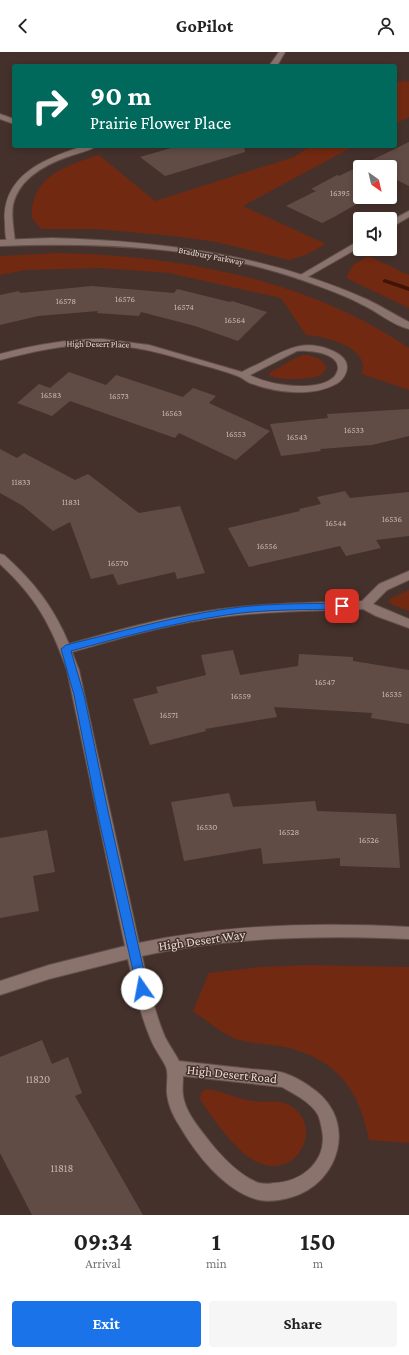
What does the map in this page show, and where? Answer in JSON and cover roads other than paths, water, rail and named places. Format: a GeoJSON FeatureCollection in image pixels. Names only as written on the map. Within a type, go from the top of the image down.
{"type":"FeatureCollection","features":[{"type":"Feature","properties":{"kind":"street"},"geometry":{"type":"LineString","coordinates":[[274,64],[282,52]]}},
{"type":"Feature","properties":{"kind":"street"},"geometry":{"type":"LineString","coordinates":[[0,116],[12,121]]}},
{"type":"Feature","properties":{"kind":"street"},"geometry":{"type":"LineString","coordinates":[[11,242],[9,206],[15,190],[26,177],[39,167],[65,151],[81,148]]}},
{"type":"Feature","properties":{"kind":"street"},"geometry":{"type":"LineString","coordinates":[[397,221],[409,214]]}},
{"type":"Feature","properties":{"kind":"street","name":"Bradbury Parkway"},"geometry":{"type":"LineString","coordinates":[[0,243],[95,242],[148,246],[212,255],[302,277],[364,302],[409,326]]}},
{"type":"Feature","properties":{"kind":"street"},"geometry":{"type":"LineString","coordinates":[[302,277],[353,246]]}},
{"type":"Feature","properties":{"kind":"street","name":"High Desert Place"},"geometry":{"type":"LineString","coordinates":[[0,357],[39,347],[58,344],[113,343],[135,345],[155,349],[242,374],[256,382],[279,387],[316,388],[337,379],[342,372],[342,365],[337,357],[328,351],[312,347],[300,348],[289,350],[242,374]]}},
{"type":"Feature","properties":{"kind":"street","name":"High Desert Road"},"geometry":{"type":"LineString","coordinates":[[0,558],[32,588],[43,605],[66,649],[81,702],[102,811],[147,1008],[161,1046],[174,1068],[175,1096],[184,1119],[200,1142],[219,1164],[239,1180],[259,1191],[282,1193],[303,1186],[324,1166],[331,1150],[331,1131],[324,1111],[312,1098],[298,1087],[283,1080],[174,1068]]}},
{"type":"Feature","properties":{"kind":"street"},"geometry":{"type":"LineString","coordinates":[[365,605],[383,587],[409,575]]}},
{"type":"Feature","properties":{"kind":"street"},"geometry":{"type":"LineString","coordinates":[[66,649],[151,627],[226,612],[276,608],[365,605],[380,613],[409,624]]}},
{"type":"Feature","properties":{"kind":"street","name":"High Desert Way"},"geometry":{"type":"LineString","coordinates":[[0,988],[32,977],[134,950],[199,939],[250,934],[335,931],[409,933]]}},
{"type":"Feature","properties":{"kind":"waterway"},"geometry":{"type":"LineString","coordinates":[[385,281],[409,289]]}}]}
